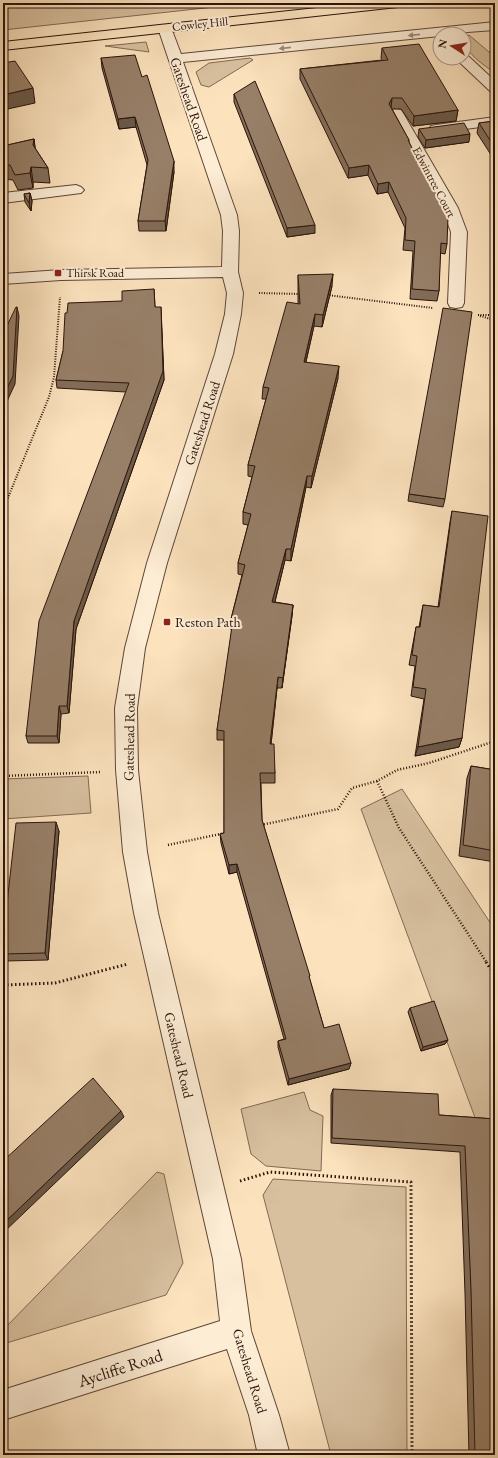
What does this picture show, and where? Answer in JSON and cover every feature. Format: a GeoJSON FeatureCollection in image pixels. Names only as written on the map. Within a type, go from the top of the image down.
{"type":"FeatureCollection","features":[{"type":"Feature","properties":{"kind":"main road","name":"Cowley Hill"},"geometry":{"type":"LineString","coordinates":[[3,46],[398,3]]}},
{"type":"Feature","properties":{"kind":"street"},"geometry":{"type":"LineString","coordinates":[[472,29],[495,26]]}},
{"type":"Feature","properties":{"kind":"street","name":"Gateshead Road"},"geometry":{"type":"LineString","coordinates":[[165,28],[229,215],[231,232],[233,314],[224,354],[156,570],[136,648],[126,708],[129,805],[142,890],[156,957],[228,1259],[236,1331],[264,1414],[274,1455]]}},
{"type":"Feature","properties":{"kind":"street"},"geometry":{"type":"LineString","coordinates":[[175,59],[432,34]]}},
{"type":"Feature","properties":{"kind":"street"},"geometry":{"type":"LineString","coordinates":[[471,66],[495,88]]}},
{"type":"Feature","properties":{"kind":"street","name":"Edwintree Court"},"geometry":{"type":"LineString","coordinates":[[396,113],[450,208],[459,232],[456,303]]}},
{"type":"Feature","properties":{"kind":"street","name":"Edwintree Court"},"geometry":{"type":"LineString","coordinates":[[407,133],[495,121]]}},
{"type":"Feature","properties":{"kind":"street"},"geometry":{"type":"LineString","coordinates":[[3,198],[76,190]]}},
{"type":"Feature","properties":{"kind":"street"},"geometry":{"type":"LineString","coordinates":[[3,279],[61,275],[232,282]]}},
{"type":"Feature","properties":{"kind":"street","name":"Aycliffe Road"},"geometry":{"type":"LineString","coordinates":[[3,1405],[236,1331]]}},
{"type":"Feature","properties":{"kind":"path"},"geometry":{"type":"LineString","coordinates":[[3,510],[49,397],[54,377],[61,275]]}},
{"type":"Feature","properties":{"kind":"path"},"geometry":{"type":"LineString","coordinates":[[232,282],[301,294]]}},
{"type":"Feature","properties":{"kind":"path"},"geometry":{"type":"LineString","coordinates":[[325,294],[440,309]]}},
{"type":"Feature","properties":{"kind":"path"},"geometry":{"type":"LineString","coordinates":[[495,315],[478,315],[495,320]]}},
{"type":"Feature","properties":{"kind":"path"},"geometry":{"type":"LineString","coordinates":[[253,827],[338,809],[352,788],[377,781],[397,770],[429,763],[495,741]]}},
{"type":"Feature","properties":{"kind":"path"},"geometry":{"type":"LineString","coordinates":[[3,776],[95,772]]}},
{"type":"Feature","properties":{"kind":"path"},"geometry":{"type":"LineString","coordinates":[[377,781],[399,828],[451,910],[495,975]]}},
{"type":"Feature","properties":{"kind":"path"},"geometry":{"type":"LineString","coordinates":[[168,845],[230,832]]}},
{"type":"Feature","properties":{"kind":"path"},"geometry":{"type":"LineString","coordinates":[[3,985],[55,983],[126,965]]}},
{"type":"Feature","properties":{"kind":"path"},"geometry":{"type":"LineString","coordinates":[[211,1190],[270,1172],[411,1182],[412,1455]]}},
{"type":"Feature","properties":{"kind":"shaded area"},"geometry":{"type":"Polygon","coordinates":[[[3,3],[251,3],[3,30],[3,3]]]}},
{"type":"Feature","properties":{"kind":"shaded area"},"geometry":{"type":"Polygon","coordinates":[[[472,38],[495,57],[495,73],[480,62],[472,54],[472,38]]]}},
{"type":"Feature","properties":{"kind":"shaded area"},"geometry":{"type":"Polygon","coordinates":[[[146,42],[149,52],[105,46],[146,42]]]}},
{"type":"Feature","properties":{"kind":"shaded area"},"geometry":{"type":"Polygon","coordinates":[[[250,58],[253,60],[209,87],[201,85],[196,72],[209,63],[250,58]]]}},
{"type":"Feature","properties":{"kind":"shaded area"},"geometry":{"type":"Polygon","coordinates":[[[88,776],[91,813],[3,819],[3,779],[88,776]]]}},
{"type":"Feature","properties":{"kind":"shaded area"},"geometry":{"type":"Polygon","coordinates":[[[402,789],[495,930],[495,1125],[477,1123],[361,809],[402,789]]]}},
{"type":"Feature","properties":{"kind":"shaded area"},"geometry":{"type":"Polygon","coordinates":[[[304,1092],[310,1110],[323,1116],[321,1171],[266,1166],[251,1154],[241,1109],[304,1092]]]}},
{"type":"Feature","properties":{"kind":"shaded area"},"geometry":{"type":"Polygon","coordinates":[[[157,1172],[164,1174],[183,1263],[166,1295],[3,1344],[3,1330],[157,1172]]]}},
{"type":"Feature","properties":{"kind":"shaded area"},"geometry":{"type":"Polygon","coordinates":[[[273,1179],[406,1187],[407,1455],[331,1455],[263,1195],[273,1179]]]}},
{"type":"Feature","properties":{"kind":"building"},"geometry":{"type":"Polygon","coordinates":[[[419,44],[458,110],[414,116],[402,98],[392,98],[389,104],[448,217],[447,244],[441,243],[439,291],[412,289],[415,241],[405,240],[406,218],[389,182],[378,184],[369,165],[349,168],[300,69],[388,60],[382,48],[419,44]]]}},
{"type":"Feature","properties":{"kind":"building"},"geometry":{"type":"Polygon","coordinates":[[[135,55],[142,77],[147,75],[174,161],[165,221],[138,221],[148,160],[135,117],[118,119],[101,58],[135,55]]]}},
{"type":"Feature","properties":{"kind":"building"},"geometry":{"type":"Polygon","coordinates":[[[15,61],[33,88],[3,95],[3,63],[15,61]]]}},
{"type":"Feature","properties":{"kind":"building"},"geometry":{"type":"Polygon","coordinates":[[[255,81],[315,225],[287,228],[234,94],[255,81]]]}},
{"type":"Feature","properties":{"kind":"building"},"geometry":{"type":"Polygon","coordinates":[[[495,121],[495,148],[479,123],[495,121]]]}},
{"type":"Feature","properties":{"kind":"building"},"geometry":{"type":"Polygon","coordinates":[[[464,123],[470,134],[426,140],[419,129],[464,123]]]}},
{"type":"Feature","properties":{"kind":"building"},"geometry":{"type":"Polygon","coordinates":[[[34,139],[33,145],[48,168],[31,167],[30,173],[15,175],[10,165],[3,165],[3,146],[34,139]]]}},
{"type":"Feature","properties":{"kind":"building"},"geometry":{"type":"Polygon","coordinates":[[[30,193],[29,203],[24,194],[30,193]]]}},
{"type":"Feature","properties":{"kind":"building"},"geometry":{"type":"Polygon","coordinates":[[[333,274],[323,315],[315,314],[304,362],[339,366],[312,476],[307,476],[291,549],[286,549],[272,602],[293,605],[283,678],[278,677],[270,744],[274,744],[275,773],[260,773],[262,820],[310,976],[324,1028],[339,1024],[351,1063],[289,1079],[278,1041],[286,1039],[237,864],[229,865],[220,834],[224,833],[224,731],[217,730],[233,619],[231,619],[245,565],[238,563],[251,514],[243,512],[255,466],[248,465],[269,388],[263,387],[287,302],[300,304],[298,275],[333,274]]]}},
{"type":"Feature","properties":{"kind":"building"},"geometry":{"type":"Polygon","coordinates":[[[154,289],[155,307],[161,307],[163,371],[74,621],[67,706],[59,706],[57,736],[26,736],[39,621],[129,383],[56,380],[63,351],[65,313],[67,313],[68,303],[122,301],[122,291],[154,289]]]}},
{"type":"Feature","properties":{"kind":"building"},"geometry":{"type":"Polygon","coordinates":[[[16,307],[13,376],[3,397],[3,334],[16,307]]]}},
{"type":"Feature","properties":{"kind":"building"},"geometry":{"type":"Polygon","coordinates":[[[443,308],[472,312],[445,499],[409,494],[443,308]]]}},
{"type":"Feature","properties":{"kind":"building"},"geometry":{"type":"Polygon","coordinates":[[[452,511],[488,516],[462,738],[418,747],[426,689],[413,687],[417,656],[412,655],[416,627],[420,627],[423,605],[439,607],[452,511]]]}},
{"type":"Feature","properties":{"kind":"building"},"geometry":{"type":"Polygon","coordinates":[[[471,766],[495,770],[495,851],[463,845],[471,766]]]}},
{"type":"Feature","properties":{"kind":"building"},"geometry":{"type":"Polygon","coordinates":[[[56,822],[45,953],[3,954],[3,939],[16,823],[56,822]]]}},
{"type":"Feature","properties":{"kind":"building"},"geometry":{"type":"Polygon","coordinates":[[[434,1001],[448,1040],[423,1047],[410,1008],[434,1001]]]}},
{"type":"Feature","properties":{"kind":"building"},"geometry":{"type":"Polygon","coordinates":[[[93,1078],[121,1111],[3,1224],[3,1161],[93,1078]]]}},
{"type":"Feature","properties":{"kind":"building"},"geometry":{"type":"Polygon","coordinates":[[[333,1089],[438,1094],[439,1115],[495,1119],[495,1455],[475,1455],[471,1290],[465,1146],[332,1138],[333,1089]]]}},
{"type":"Feature","properties":{"kind":"place","name":"Thirsk Road"},"geometry":{"type":"Point","coordinates":[58,273]}},
{"type":"Feature","properties":{"kind":"place","name":"Reston Path"},"geometry":{"type":"Point","coordinates":[167,622]}}]}
